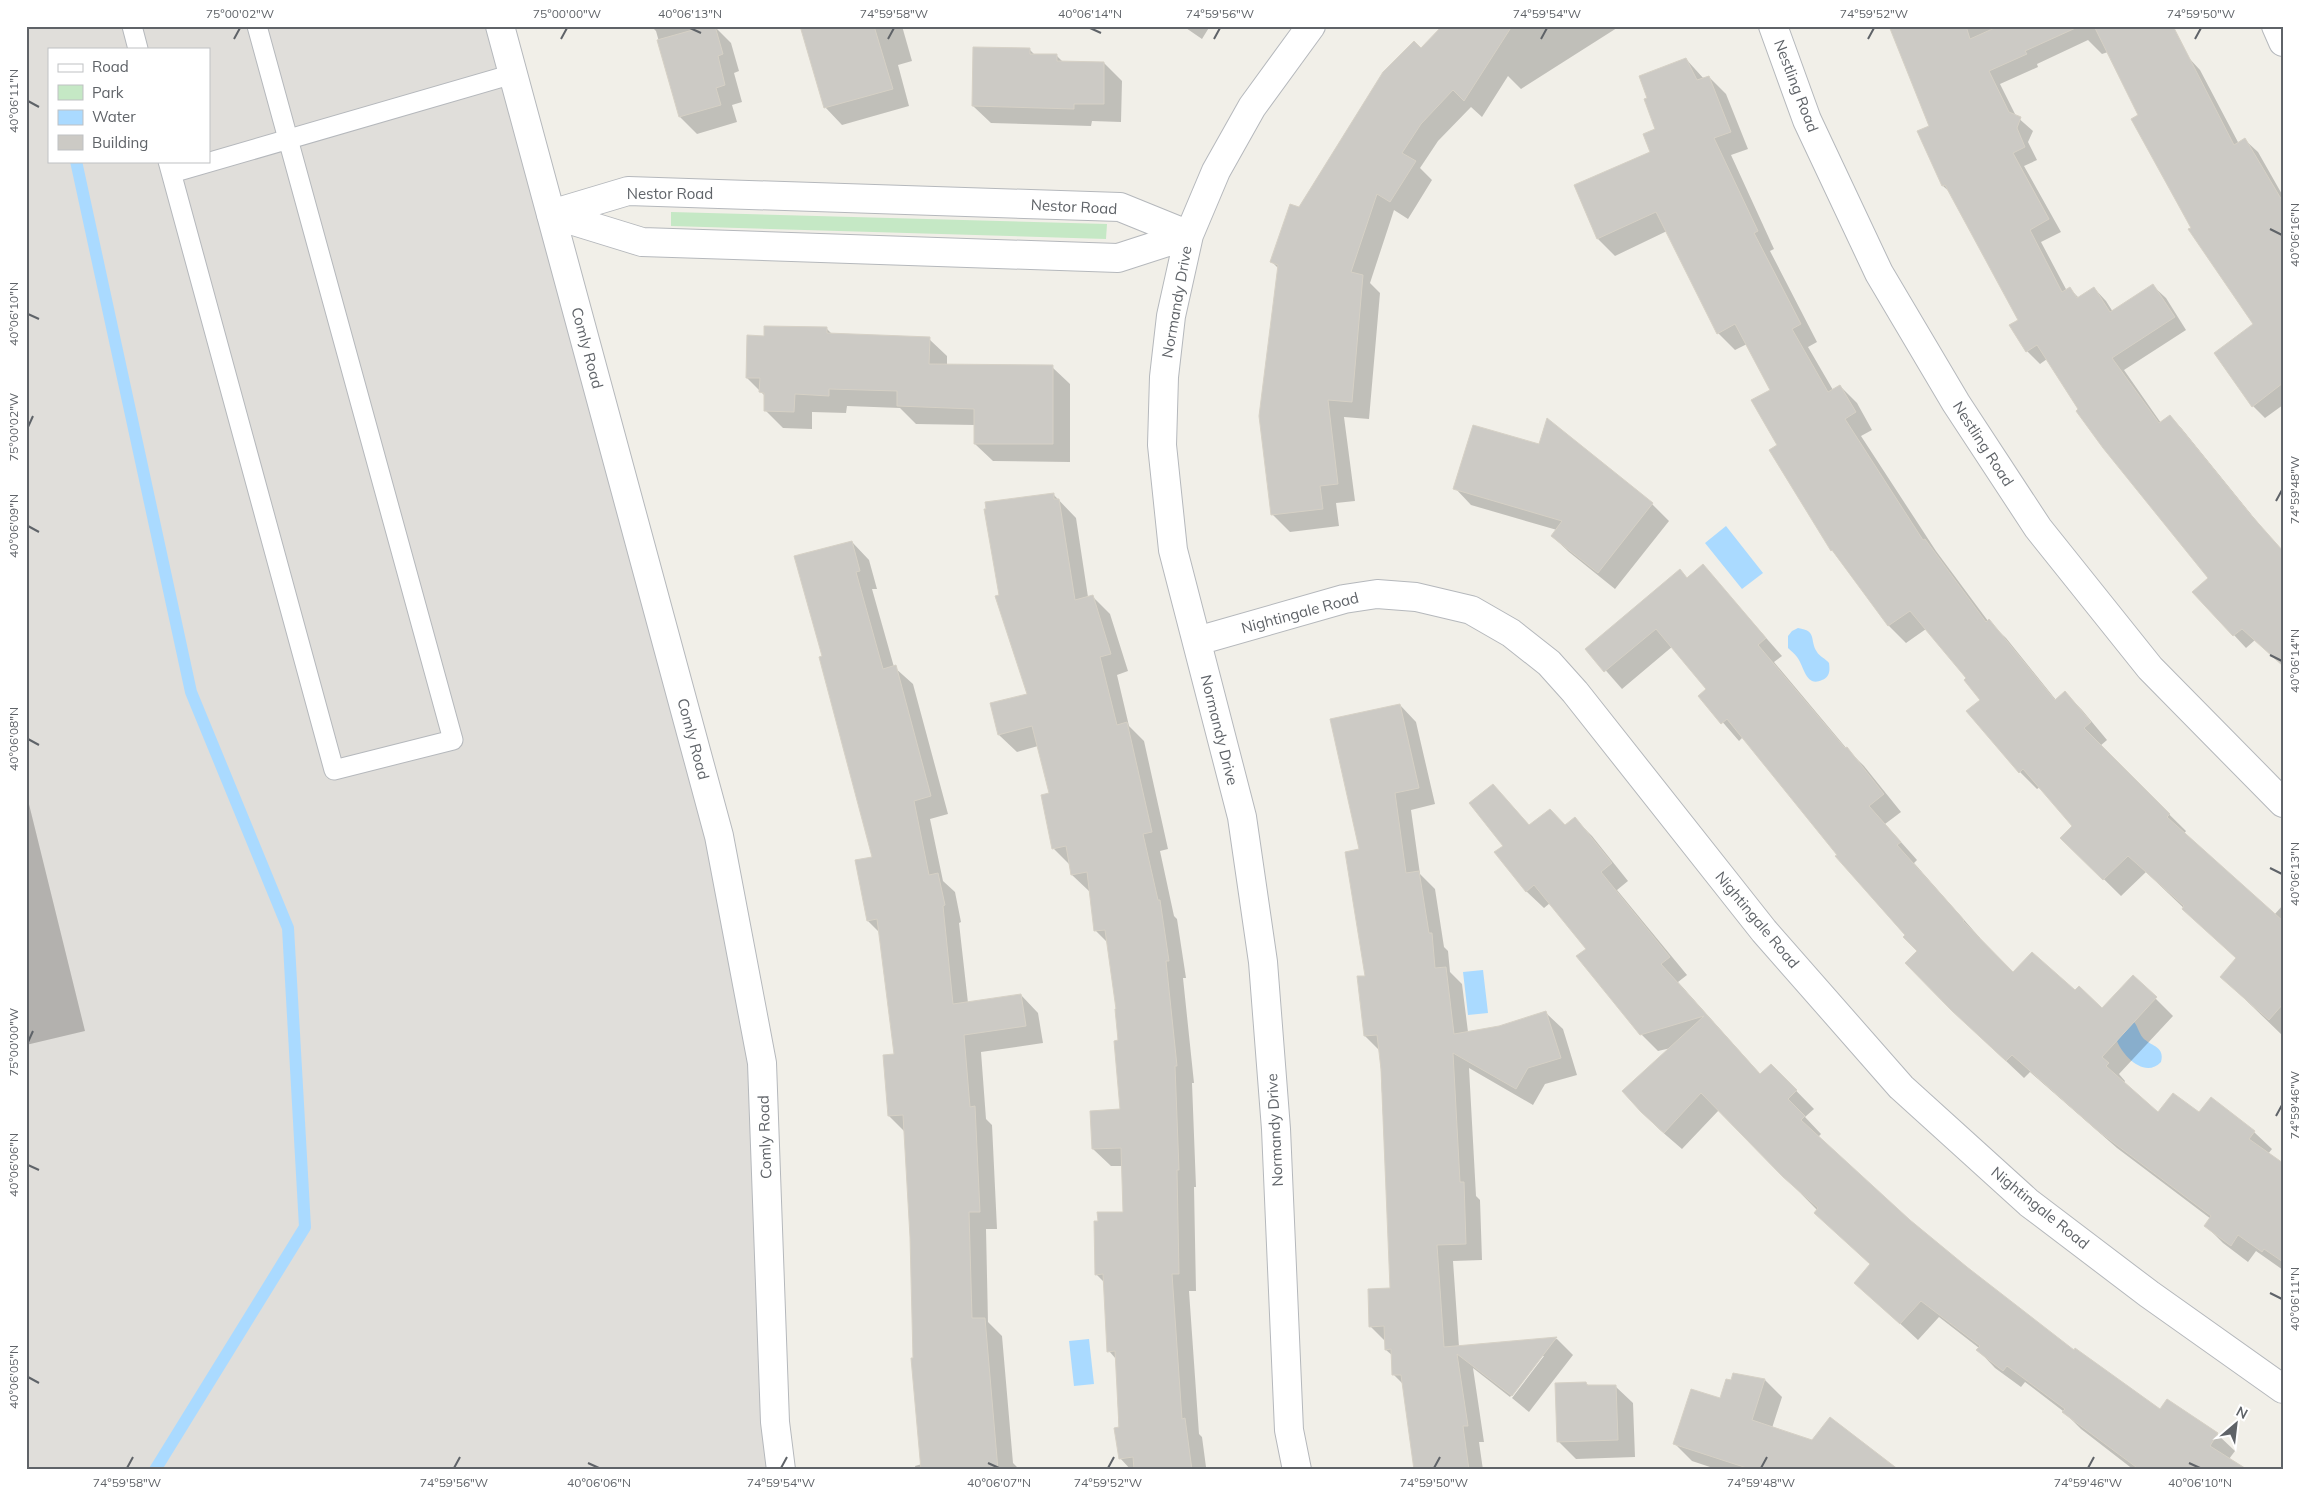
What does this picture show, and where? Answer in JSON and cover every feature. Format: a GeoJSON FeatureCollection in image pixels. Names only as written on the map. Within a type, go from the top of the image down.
{"type":"FeatureCollection","features":[{"type":"Feature","properties":{"kind":"street","name":"Comly Road"},"geometry":{"type":"LineString","coordinates":[[500,26],[719,836],[762,1063],[775,1422],[781,1470]]}},
{"type":"Feature","properties":{"kind":"street","name":"Normandy Drive"},"geometry":{"type":"LineString","coordinates":[[1297,1470],[1289,1430],[1276,1129],[1263,962],[1242,817],[1173,550],[1162,445],[1164,377],[1171,316],[1189,235],[1216,171],[1252,107],[1311,26]]}},
{"type":"Feature","properties":{"kind":"street","name":"Nestling Road"},"geometry":{"type":"LineString","coordinates":[[1773,26],[1807,120],[1879,273],[1956,403],[2038,528],[2150,668],[2283,803]]}},
{"type":"Feature","properties":{"kind":"street"},"geometry":{"type":"LineString","coordinates":[[2276,26],[2283,42]]}},
{"type":"Feature","properties":{"kind":"street","name":"Nestor Road"},"geometry":{"type":"LineString","coordinates":[[551,214],[628,191],[1120,207],[1189,235]]}},
{"type":"Feature","properties":{"kind":"street"},"geometry":{"type":"LineString","coordinates":[[551,214],[642,242],[1118,258],[1189,235]]}},
{"type":"Feature","properties":{"kind":"street","name":"Nightingale Road"},"geometry":{"type":"LineString","coordinates":[[1196,641],[1344,599],[1377,594],[1416,597],[1471,610],[1511,632],[1549,663],[1575,692],[1764,931],[1901,1087],[2029,1203],[2149,1294],[2283,1389]]}},
{"type":"Feature","properties":{"kind":"lane"},"geometry":{"type":"LineString","coordinates":[[132,26],[138,48]]}},
{"type":"Feature","properties":{"kind":"lane"},"geometry":{"type":"LineString","coordinates":[[192,162],[170,167],[334,770],[453,740],[257,26]]}},
{"type":"Feature","properties":{"kind":"lane"},"geometry":{"type":"LineString","coordinates":[[210,158],[288,140],[513,74]]}},
{"type":"Feature","properties":{"kind":"shaded area"},"geometry":{"type":"Polygon","coordinates":[[[26,26],[500,26],[719,836],[762,1063],[781,1470],[26,1470],[26,26]]]}},
{"type":"Feature","properties":{"kind":"green space"},"geometry":{"type":"Polygon","coordinates":[[[671,212],[1107,224],[1106,239],[671,226],[671,212]]]}},
{"type":"Feature","properties":{"kind":"water"},"geometry":{"type":"Polygon","coordinates":[[[1726,526],[1763,573],[1742,589],[1705,543],[1726,526]]]}},
{"type":"Feature","properties":{"kind":"water"},"geometry":{"type":"Polygon","coordinates":[[[1798,628],[1804,629],[1811,634],[1817,652],[1829,663],[1828,675],[1825,679],[1817,682],[1809,679],[1797,657],[1788,648],[1788,636],[1798,628]]]}},
{"type":"Feature","properties":{"kind":"water"},"geometry":{"type":"Polygon","coordinates":[[[1483,970],[1488,1013],[1468,1015],[1463,972],[1483,970]]]}},
{"type":"Feature","properties":{"kind":"water"},"geometry":{"type":"Polygon","coordinates":[[[2132,1020],[2143,1038],[2157,1047],[2161,1053],[2161,1062],[2155,1067],[2148,1068],[2135,1064],[2124,1053],[2117,1041],[2132,1020]]]}},
{"type":"Feature","properties":{"kind":"water"},"geometry":{"type":"Polygon","coordinates":[[[1089,1339],[1094,1384],[1074,1386],[1069,1341],[1089,1339]]]}},
{"type":"Feature","properties":{"kind":"building"},"geometry":{"type":"Polygon","coordinates":[[[707,26],[715,26],[723,54],[718,56],[725,85],[716,88],[721,105],[679,117],[657,40],[707,26]]]}},
{"type":"Feature","properties":{"kind":"building"},"geometry":{"type":"Polygon","coordinates":[[[800,26],[874,26],[893,89],[824,108],[800,26]]]}},
{"type":"Feature","properties":{"kind":"building"},"geometry":{"type":"Polygon","coordinates":[[[1442,26],[1512,26],[1464,101],[1453,90],[1421,124],[1402,153],[1416,161],[1390,202],[1377,194],[1351,272],[1363,275],[1352,402],[1328,400],[1338,484],[1320,486],[1323,509],[1271,515],[1259,416],[1278,265],[1270,262],[1290,204],[1299,207],[1383,72],[1414,41],[1421,48],[1442,26]]]}},
{"type":"Feature","properties":{"kind":"building"},"geometry":{"type":"Polygon","coordinates":[[[1889,26],[1966,26],[1970,39],[1999,26],[2080,26],[2025,51],[2027,54],[1989,71],[2009,112],[2021,117],[2017,128],[2025,147],[2013,153],[2049,219],[2030,230],[2062,292],[2070,287],[2077,298],[2094,287],[2110,312],[2153,284],[2175,317],[2112,358],[2159,423],[2170,415],[2251,515],[2283,551],[2283,666],[2242,629],[2233,636],[2192,592],[2208,578],[2103,448],[2076,411],[2078,409],[2037,345],[2026,352],[2009,325],[2018,320],[1945,185],[1942,186],[1917,131],[1929,126],[1889,26]]]}},
{"type":"Feature","properties":{"kind":"building"},"geometry":{"type":"Polygon","coordinates":[[[2094,26],[2173,26],[2234,145],[2245,138],[2283,202],[2283,383],[2252,407],[2214,353],[2253,324],[2188,229],[2191,228],[2131,119],[2138,115],[2094,26]]]}},
{"type":"Feature","properties":{"kind":"building"},"geometry":{"type":"Polygon","coordinates":[[[973,47],[1030,48],[1030,54],[1057,54],[1057,61],[1104,62],[1104,104],[1074,104],[1074,109],[972,106],[973,47]]]}},
{"type":"Feature","properties":{"kind":"building"},"geometry":{"type":"Polygon","coordinates":[[[1686,58],[1697,80],[1709,76],[1731,132],[1714,138],[1758,231],[1754,233],[1801,324],[1792,329],[1828,392],[1840,385],[1856,412],[1845,419],[1923,540],[1925,539],[1986,622],[1989,619],[2055,700],[2065,691],[2091,722],[2084,728],[2170,814],[2167,817],[2283,921],[2283,1004],[2269,1020],[2220,977],[2236,958],[2182,909],[2184,906],[2128,856],[2103,880],[2060,838],[2072,826],[2023,769],[2019,773],[1966,711],[1980,700],[1964,680],[1966,678],[1910,611],[1888,626],[1831,551],[1769,450],[1777,445],[1751,400],[1770,390],[1735,324],[1717,334],[1656,212],[1597,239],[1574,185],[1650,152],[1643,134],[1655,129],[1644,99],[1647,98],[1639,76],[1686,58]]]}},
{"type":"Feature","properties":{"kind":"building"},"geometry":{"type":"Polygon","coordinates":[[[764,326],[827,327],[827,333],[930,337],[929,364],[1053,365],[1053,444],[974,444],[974,409],[897,406],[897,391],[829,389],[829,396],[795,394],[794,412],[764,411],[764,393],[759,392],[760,378],[746,378],[747,335],[764,336],[764,326]]]}},
{"type":"Feature","properties":{"kind":"building"},"geometry":{"type":"Polygon","coordinates":[[[1547,418],[1653,503],[1598,573],[1551,536],[1562,521],[1453,489],[1473,425],[1539,444],[1547,418]]]}},
{"type":"Feature","properties":{"kind":"building"},"geometry":{"type":"Polygon","coordinates":[[[1054,493],[1054,499],[1059,499],[1075,600],[1093,595],[1111,654],[1100,657],[1117,725],[1127,722],[1152,832],[1143,834],[1158,900],[1160,900],[1169,961],[1166,961],[1177,1066],[1175,1066],[1179,1170],[1177,1170],[1179,1274],[1172,1274],[1182,1419],[1185,1418],[1192,1470],[1134,1470],[1133,1457],[1119,1459],[1114,1428],[1119,1427],[1115,1351],[1107,1352],[1103,1274],[1095,1275],[1094,1221],[1098,1221],[1097,1212],[1123,1212],[1121,1148],[1092,1149],[1090,1111],[1120,1109],[1114,1041],[1118,1040],[1116,1009],[1105,930],[1094,931],[1087,872],[1071,875],[1066,846],[1052,849],[1041,795],[1049,793],[1032,726],[998,735],[990,703],[1027,694],[995,596],[999,595],[984,509],[986,509],[985,502],[1054,493]]]}},
{"type":"Feature","properties":{"kind":"building"},"geometry":{"type":"Polygon","coordinates":[[[852,541],[860,571],[856,572],[883,669],[896,665],[931,796],[914,801],[929,875],[938,873],[945,905],[943,906],[953,1004],[1021,994],[1026,1026],[964,1035],[970,1107],[975,1106],[980,1212],[969,1212],[972,1318],[985,1318],[998,1470],[921,1470],[911,1358],[913,1358],[910,1237],[903,1115],[888,1116],[883,1055],[894,1054],[877,919],[867,921],[855,860],[872,857],[819,657],[822,656],[794,556],[852,541]]]}},
{"type":"Feature","properties":{"kind":"building"},"geometry":{"type":"Polygon","coordinates":[[[1703,564],[1766,638],[1758,645],[1845,748],[1847,747],[1884,794],[1869,806],[1901,842],[1897,845],[1963,921],[2013,972],[2032,952],[2075,990],[2079,986],[2102,1008],[2133,975],[2157,997],[2102,1057],[2109,1063],[2106,1066],[2158,1112],[2173,1093],[2199,1112],[2211,1097],[2255,1131],[2249,1139],[2283,1163],[2283,1262],[2264,1249],[2262,1252],[2238,1235],[2231,1246],[2204,1226],[2211,1216],[2098,1131],[2012,1055],[2006,1061],[1952,1011],[1905,963],[1917,951],[1903,937],[1905,935],[1835,856],[1837,855],[1727,719],[1721,724],[1698,696],[1706,689],[1656,629],[1604,672],[1585,649],[1680,569],[1687,578],[1703,564]]]}},
{"type":"Feature","properties":{"kind":"building"},"geometry":{"type":"Polygon","coordinates":[[[1400,704],[1419,788],[1395,793],[1406,873],[1419,871],[1429,933],[1432,933],[1435,968],[1446,967],[1454,1034],[1499,1026],[1546,1011],[1561,1058],[1528,1068],[1516,1089],[1453,1053],[1460,1182],[1464,1182],[1466,1244],[1437,1245],[1444,1347],[1557,1337],[1512,1396],[1457,1354],[1468,1426],[1463,1426],[1469,1470],[1414,1470],[1401,1375],[1392,1375],[1391,1349],[1385,1350],[1384,1326],[1369,1327],[1368,1289],[1390,1288],[1381,1069],[1377,1035],[1364,1036],[1357,976],[1365,976],[1345,852],[1359,849],[1330,719],[1400,704]]]}},
{"type":"Feature","properties":{"kind":"building"},"geometry":{"type":"Polygon","coordinates":[[[1493,784],[1529,825],[1550,809],[1565,825],[1575,817],[1612,863],[1601,872],[1670,957],[1661,964],[1760,1074],[1771,1064],[1797,1090],[1788,1099],[1805,1116],[1801,1120],[1910,1220],[2074,1350],[2075,1348],[2160,1409],[2167,1399],[2218,1433],[2210,1446],[2248,1470],[2140,1470],[2062,1412],[2065,1409],[2007,1366],[2003,1371],[1976,1350],[1980,1346],[1921,1301],[1900,1324],[1854,1283],[1870,1264],[1814,1213],[1818,1208],[1783,1177],[1701,1093],[1664,1133],[1622,1091],[1704,1016],[1640,1035],[1576,956],[1586,949],[1534,885],[1526,892],[1494,852],[1503,846],[1469,803],[1493,784]]]}},
{"type":"Feature","properties":{"kind":"building"},"geometry":{"type":"Polygon","coordinates":[[[1733,1373],[1765,1379],[1752,1420],[1812,1440],[1830,1417],[1899,1470],[1753,1470],[1673,1444],[1691,1389],[1720,1398],[1726,1379],[1731,1380],[1733,1373]]]}},
{"type":"Feature","properties":{"kind":"building"},"geometry":{"type":"Polygon","coordinates":[[[1586,1382],[1587,1385],[1616,1385],[1618,1440],[1557,1442],[1555,1383],[1586,1382]]]}},
{"type":"Feature","properties":{"kind":"waterway"},"geometry":{"type":"LineString","coordinates":[[76,162],[191,692],[288,928],[305,1227],[155,1470]]}}]}
